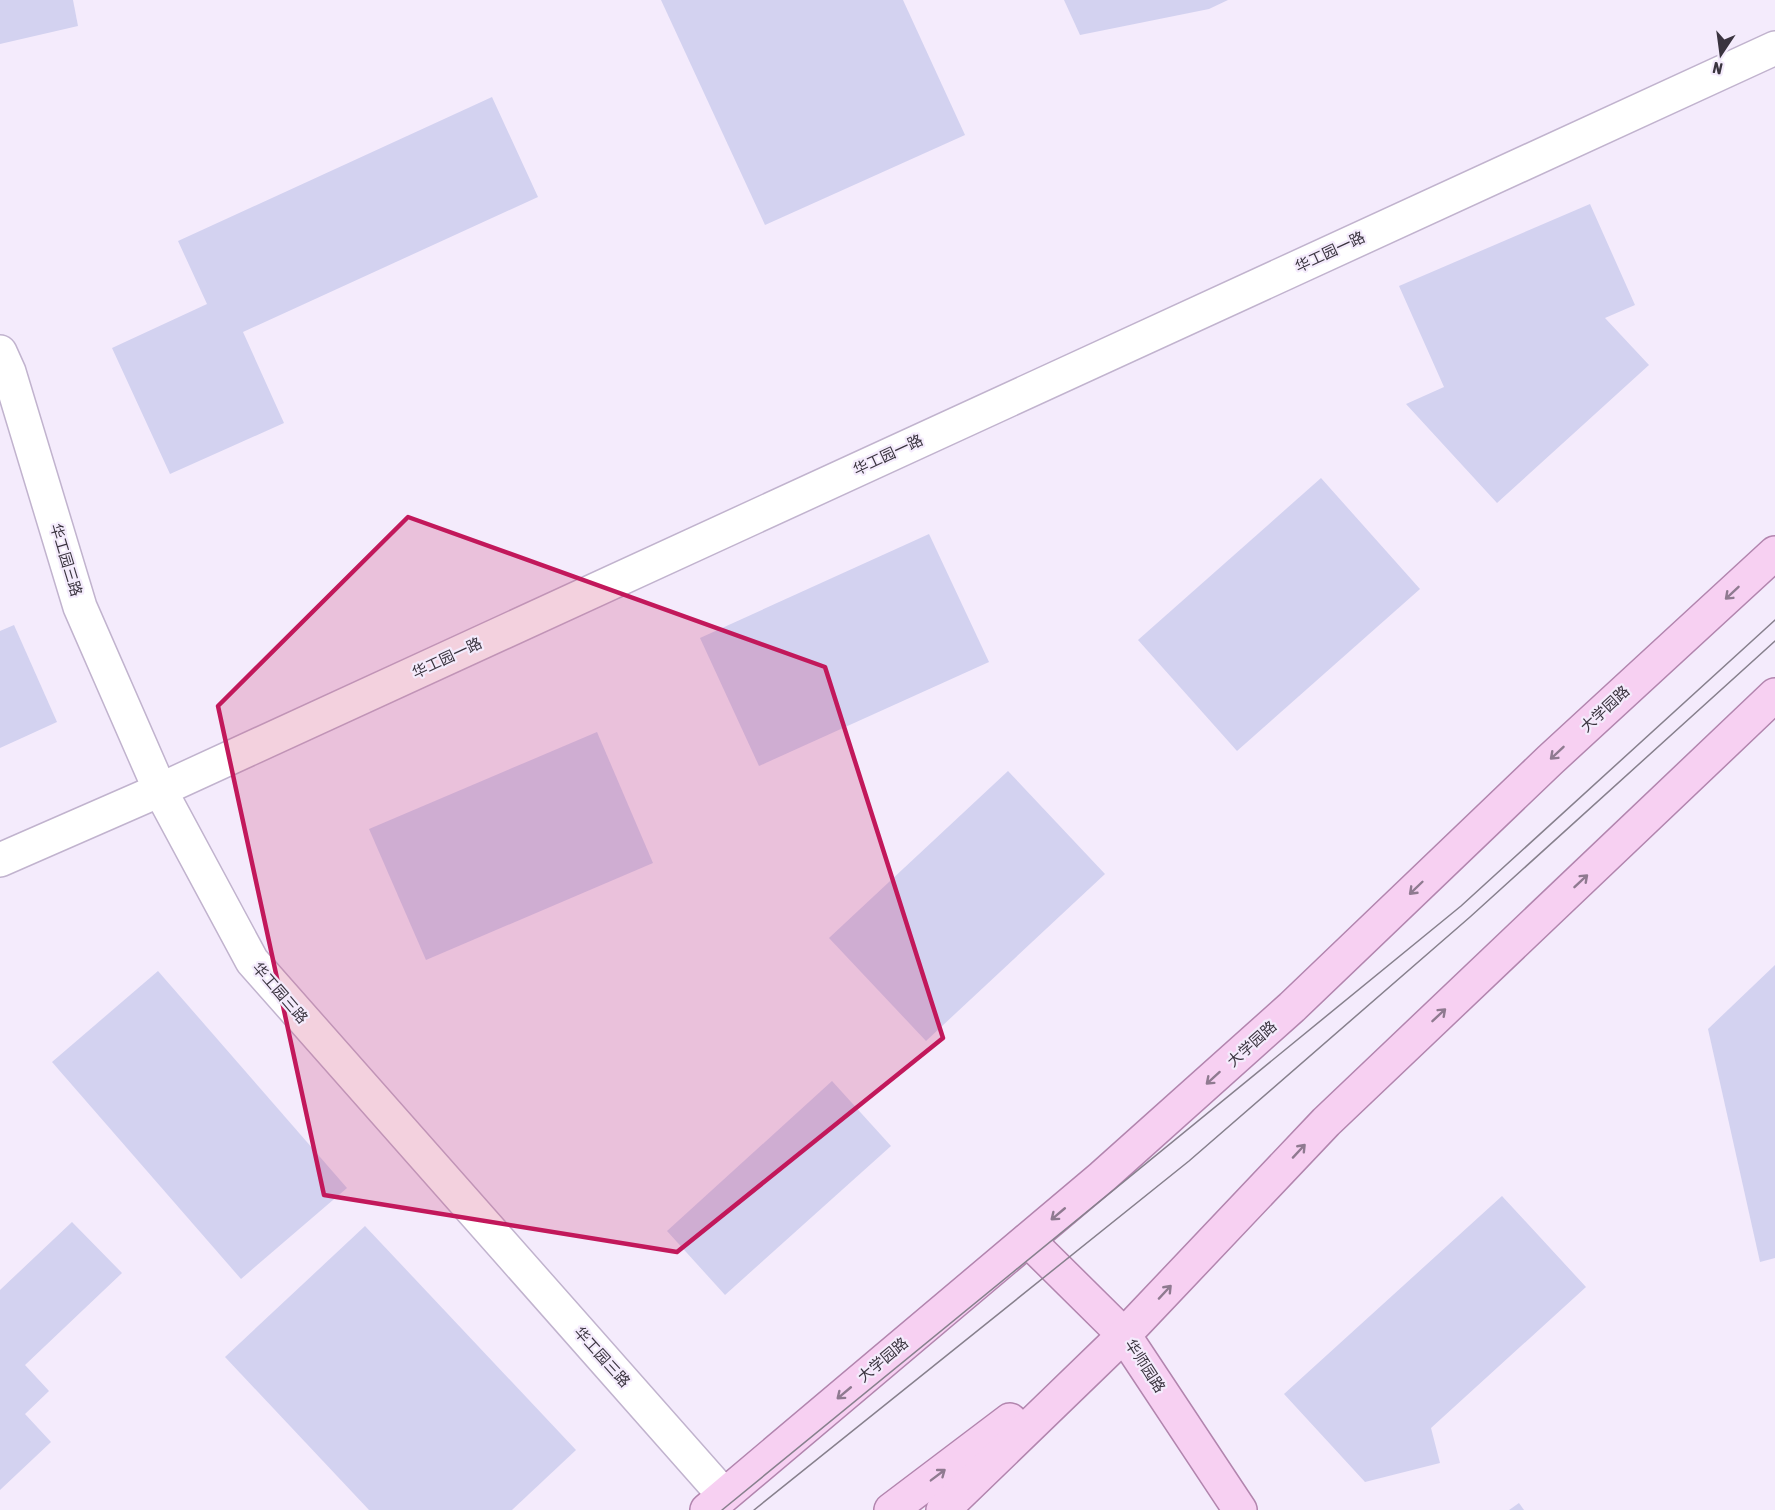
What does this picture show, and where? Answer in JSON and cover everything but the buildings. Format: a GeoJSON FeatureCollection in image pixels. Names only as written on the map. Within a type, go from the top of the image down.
{"type":"FeatureCollection","features":[{"type":"Feature","properties":{"kind":"main road","name":"大学园路"},"geometry":{"type":"LineString","coordinates":[[718,1505],[1028,1240],[1292,1007],[1550,760],[1775,553]]}},
{"type":"Feature","properties":{"kind":"main road"},"geometry":{"type":"LineString","coordinates":[[943,1510],[1124,1335],[1326,1122],[1775,695]]}},
{"type":"Feature","properties":{"kind":"main road","name":"华师园路"},"geometry":{"type":"LineString","coordinates":[[1028,1240],[1124,1335],[1240,1510]]}},
{"type":"Feature","properties":{"kind":"main road"},"geometry":{"type":"LineString","coordinates":[[891,1510],[1124,1335]]}},
{"type":"Feature","properties":{"kind":"street","name":"华工园一路"},"geometry":{"type":"LineString","coordinates":[[0,860],[160,790],[1775,48]]}},
{"type":"Feature","properties":{"kind":"street","name":"华工园三路"},"geometry":{"type":"LineString","coordinates":[[0,352],[9,372],[80,607],[160,790],[252,961],[718,1505]]}},
{"type":"Feature","properties":{"kind":"highlighted area"},"geometry":{"type":"Polygon","coordinates":[[[408,517],[825,667],[943,1038],[677,1252],[324,1195],[218,706],[408,517]]]}},
{"type":"Feature","properties":{"kind":"tram line"},"geometry":{"type":"LineString","coordinates":[[722,1510],[1461,906],[1775,620]]}},
{"type":"Feature","properties":{"kind":"tram line"},"geometry":{"type":"LineString","coordinates":[[754,1510],[1189,1161],[1470,917],[1775,641]]}}]}
